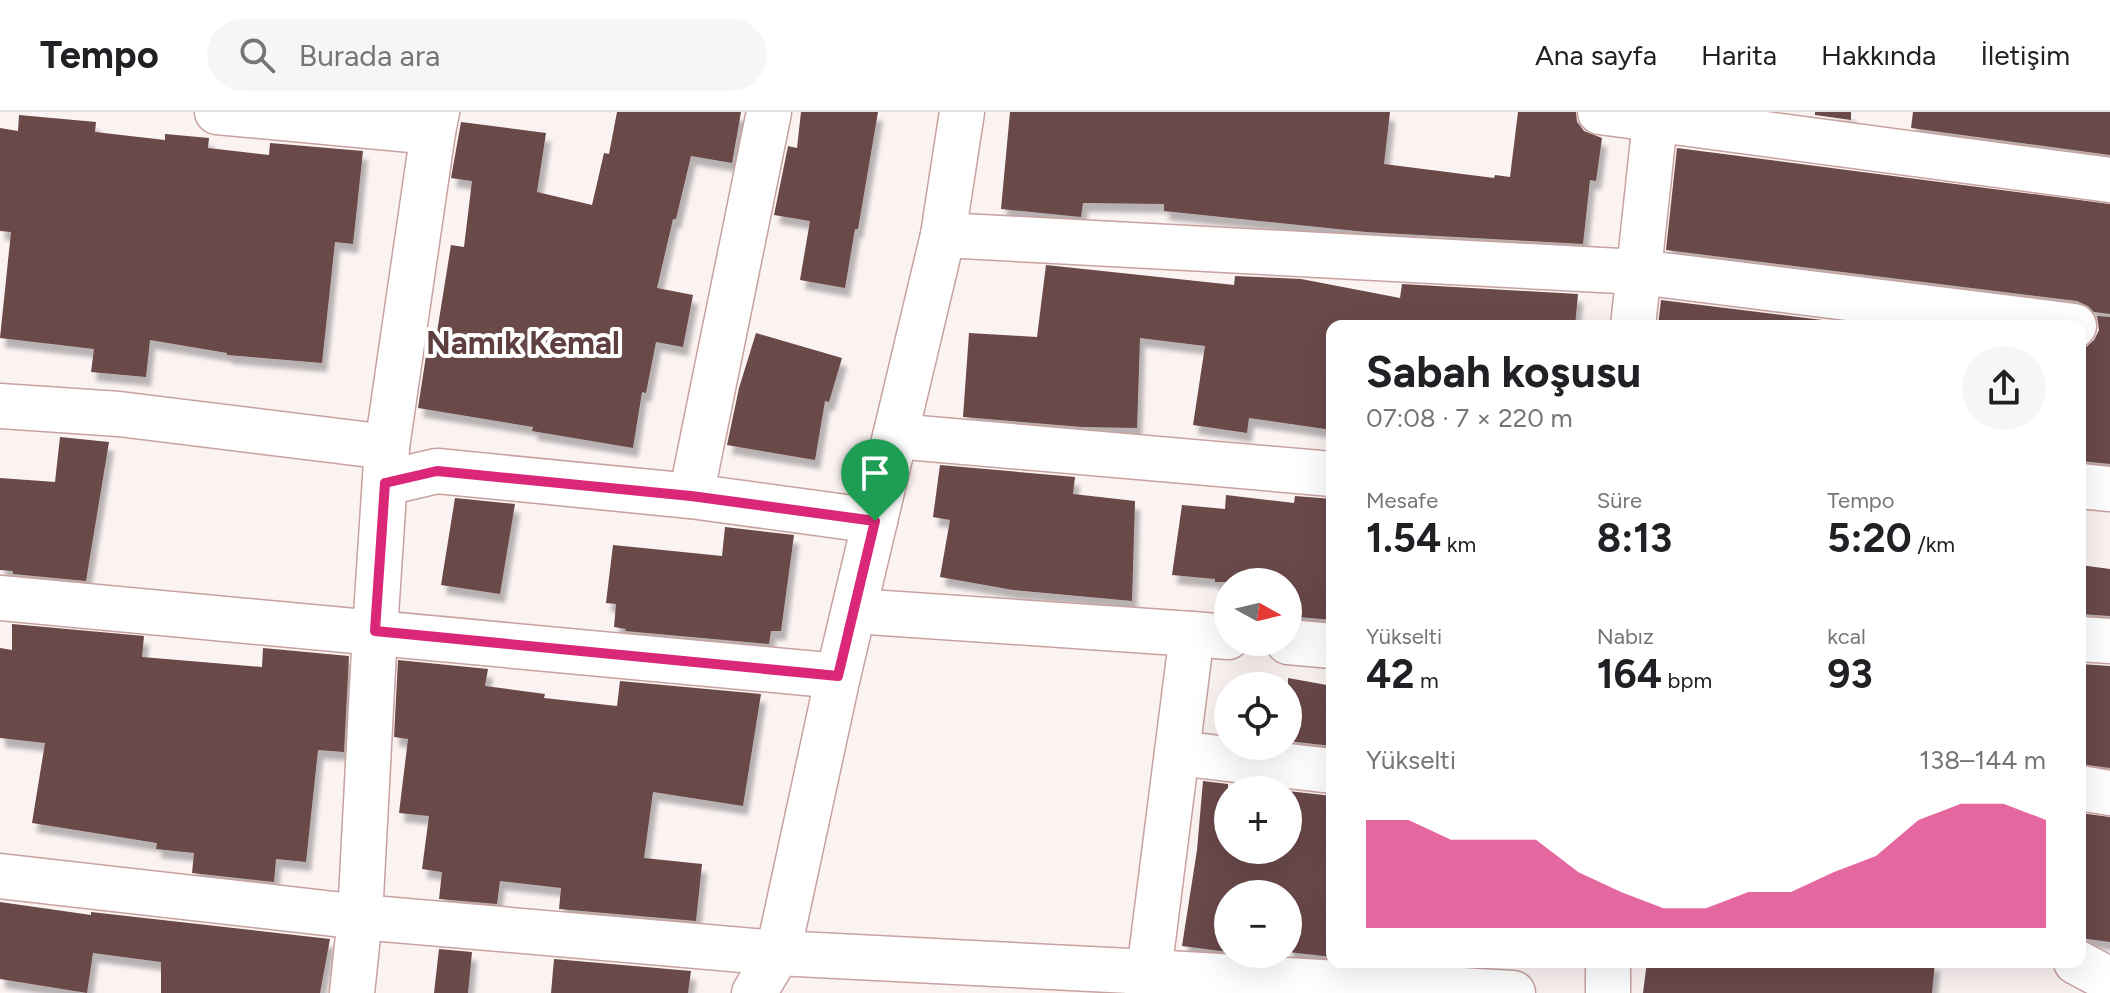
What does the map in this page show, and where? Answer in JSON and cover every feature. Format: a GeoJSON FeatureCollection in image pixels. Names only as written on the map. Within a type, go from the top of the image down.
{"type":"FeatureCollection","features":[{"type":"Feature","properties":{"kind":"street"},"geometry":{"type":"LineString","coordinates":[[217,112],[435,122],[386,465],[360,917],[352,993]]}},
{"type":"Feature","properties":{"kind":"street"},"geometry":{"type":"LineString","coordinates":[[691,496],[769,112]]}},
{"type":"Feature","properties":{"kind":"street"},"geometry":{"type":"LineString","coordinates":[[754,993],[778,953],[838,676],[943,235],[962,112]]}},
{"type":"Feature","properties":{"kind":"street"},"geometry":{"type":"LineString","coordinates":[[1600,112],[1656,115],[2110,180]]}},
{"type":"Feature","properties":{"kind":"street"},"geometry":{"type":"LineString","coordinates":[[1634,320],[1656,115]]}},
{"type":"Feature","properties":{"kind":"street"},"geometry":{"type":"LineString","coordinates":[[943,235],[1639,272],[2028,320]]}},
{"type":"Feature","properties":{"kind":"street"},"geometry":{"type":"LineString","coordinates":[[2086,327],[2110,330]]}},
{"type":"Feature","properties":{"kind":"street"},"geometry":{"type":"LineString","coordinates":[[0,406],[119,414],[386,465],[691,496],[875,521]]}},
{"type":"Feature","properties":{"kind":"street"},"geometry":{"type":"LineString","coordinates":[[895,436],[1326,473]]}},
{"type":"Feature","properties":{"kind":"street"},"geometry":{"type":"LineString","coordinates":[[2086,487],[2110,489]]}},
{"type":"Feature","properties":{"kind":"street"},"geometry":{"type":"LineString","coordinates":[[0,598],[838,676]]}},
{"type":"Feature","properties":{"kind":"street"},"geometry":{"type":"LineString","coordinates":[[854,611],[1210,635],[1177,753],[1148,983]]}},
{"type":"Feature","properties":{"kind":"street"},"geometry":{"type":"LineString","coordinates":[[2086,639],[2110,641]]}},
{"type":"Feature","properties":{"kind":"street"},"geometry":{"type":"LineString","coordinates":[[1302,643],[1326,645]]}},
{"type":"Feature","properties":{"kind":"street"},"geometry":{"type":"LineString","coordinates":[[1177,753],[1326,770]]}},
{"type":"Feature","properties":{"kind":"street"},"geometry":{"type":"LineString","coordinates":[[2086,789],[2110,793]]}},
{"type":"Feature","properties":{"kind":"street"},"geometry":{"type":"LineString","coordinates":[[0,876],[360,917],[1148,983],[1513,993]]}},
{"type":"Feature","properties":{"kind":"street"},"geometry":{"type":"LineString","coordinates":[[2086,967],[2110,980]]}},
{"type":"Feature","properties":{"kind":"street"},"geometry":{"type":"LineString","coordinates":[[1608,968],[1608,993]]}},
{"type":"Feature","properties":{"kind":"building"},"geometry":{"type":"Polygon","coordinates":[[[617,112],[741,112],[732,163],[691,156],[657,288],[693,295],[683,347],[656,342],[646,393],[642,392],[633,448],[418,408],[426,356],[433,357],[451,245],[464,247],[472,181],[451,178],[461,122],[546,133],[537,192],[592,205],[604,153],[609,154],[617,112]]]}},
{"type":"Feature","properties":{"kind":"building"},"geometry":{"type":"Polygon","coordinates":[[[801,112],[878,112],[845,288],[800,280],[810,221],[774,215],[788,146],[797,148],[801,112]]]}},
{"type":"Feature","properties":{"kind":"building"},"geometry":{"type":"Polygon","coordinates":[[[1010,112],[1390,112],[1384,164],[1494,178],[1495,175],[1510,177],[1518,112],[1576,112],[1577,122],[1584,131],[1602,138],[1596,181],[1590,180],[1583,244],[1366,232],[1164,211],[1164,204],[1083,203],[1081,217],[1001,209],[1010,112]]]}},
{"type":"Feature","properties":{"kind":"building"},"geometry":{"type":"Polygon","coordinates":[[[1815,112],[1851,112],[1851,120],[1815,115],[1815,112]]]}},
{"type":"Feature","properties":{"kind":"building"},"geometry":{"type":"Polygon","coordinates":[[[1913,112],[2110,112],[2110,155],[1911,128],[1913,112]]]}},
{"type":"Feature","properties":{"kind":"building"},"geometry":{"type":"Polygon","coordinates":[[[19,115],[96,122],[95,132],[165,140],[165,134],[209,138],[208,148],[269,155],[270,143],[363,151],[353,244],[335,242],[322,363],[227,355],[150,340],[146,377],[91,372],[94,349],[0,338],[11,232],[0,231],[0,128],[18,131],[19,115]]]}},
{"type":"Feature","properties":{"kind":"building"},"geometry":{"type":"Polygon","coordinates":[[[1677,148],[2110,204],[2110,314],[2094,312],[2077,301],[1666,250],[1677,148]]]}},
{"type":"Feature","properties":{"kind":"building"},"geometry":{"type":"Polygon","coordinates":[[[1046,265],[1234,285],[1235,276],[1301,279],[1400,298],[1402,284],[1578,294],[1576,320],[1326,320],[1326,429],[1249,418],[1247,433],[1193,425],[1205,346],[1140,338],[1137,428],[1082,427],[963,417],[969,333],[1037,337],[1046,265]]]}},
{"type":"Feature","properties":{"kind":"building"},"geometry":{"type":"Polygon","coordinates":[[[1661,300],[1823,320],[1659,320],[1661,300]]]}},
{"type":"Feature","properties":{"kind":"building"},"geometry":{"type":"Polygon","coordinates":[[[2097,316],[2110,317],[2110,464],[2086,462],[2086,347],[2099,330],[2097,316]]]}},
{"type":"Feature","properties":{"kind":"building"},"geometry":{"type":"Polygon","coordinates":[[[756,333],[842,358],[829,402],[825,401],[815,460],[727,445],[739,388],[756,333]]]}},
{"type":"Feature","properties":{"kind":"building"},"geometry":{"type":"Polygon","coordinates":[[[60,437],[109,442],[86,581],[0,570],[0,478],[55,482],[60,437]]]}},
{"type":"Feature","properties":{"kind":"building"},"geometry":{"type":"Polygon","coordinates":[[[940,465],[1075,477],[1073,494],[1135,501],[1132,601],[1013,590],[940,577],[950,520],[933,517],[940,465]]]}},
{"type":"Feature","properties":{"kind":"building"},"geometry":{"type":"Polygon","coordinates":[[[1226,495],[1294,503],[1295,496],[1326,499],[1326,619],[1302,617],[1302,568],[1214,568],[1214,579],[1172,575],[1182,505],[1225,509],[1226,495]]]}},
{"type":"Feature","properties":{"kind":"building"},"geometry":{"type":"Polygon","coordinates":[[[455,498],[515,504],[500,594],[441,585],[455,498]]]}},
{"type":"Feature","properties":{"kind":"building"},"geometry":{"type":"Polygon","coordinates":[[[725,527],[794,535],[781,631],[771,631],[769,644],[625,631],[614,627],[616,604],[606,603],[613,545],[722,556],[725,527]]]}},
{"type":"Feature","properties":{"kind":"building"},"geometry":{"type":"Polygon","coordinates":[[[2086,566],[2110,569],[2110,616],[2086,614],[2086,566]]]}},
{"type":"Feature","properties":{"kind":"building"},"geometry":{"type":"Polygon","coordinates":[[[12,624],[144,636],[142,657],[262,667],[263,648],[349,656],[344,752],[318,750],[306,862],[276,859],[274,882],[192,873],[194,853],[156,849],[157,843],[32,823],[45,743],[0,738],[0,648],[12,650],[12,624]]]}},
{"type":"Feature","properties":{"kind":"building"},"geometry":{"type":"Polygon","coordinates":[[[398,660],[488,669],[485,686],[545,694],[544,698],[617,706],[620,681],[761,694],[743,806],[653,792],[644,858],[702,864],[696,921],[559,909],[561,888],[500,881],[497,904],[439,899],[442,872],[422,869],[429,816],[399,813],[408,739],[394,737],[398,660]]]}},
{"type":"Feature","properties":{"kind":"building"},"geometry":{"type":"Polygon","coordinates":[[[2086,664],[2110,666],[2110,768],[2086,765],[2086,664]]]}},
{"type":"Feature","properties":{"kind":"building"},"geometry":{"type":"Polygon","coordinates":[[[1302,681],[1326,685],[1326,745],[1302,743],[1302,681]]]}},
{"type":"Feature","properties":{"kind":"building"},"geometry":{"type":"Polygon","coordinates":[[[1203,781],[1214,782],[1214,864],[1302,864],[1302,793],[1326,795],[1326,956],[1302,954],[1302,880],[1214,880],[1214,950],[1182,946],[1197,850],[1203,781]]]}},
{"type":"Feature","properties":{"kind":"building"},"geometry":{"type":"Polygon","coordinates":[[[2086,814],[2110,817],[2110,942],[2086,939],[2086,814]]]}},
{"type":"Feature","properties":{"kind":"building"},"geometry":{"type":"Polygon","coordinates":[[[0,902],[91,915],[91,912],[330,939],[320,993],[161,993],[161,962],[93,953],[87,993],[0,979],[0,902]]]}},
{"type":"Feature","properties":{"kind":"building"},"geometry":{"type":"Polygon","coordinates":[[[439,949],[472,952],[468,993],[434,993],[439,949]]]}},
{"type":"Feature","properties":{"kind":"building"},"geometry":{"type":"Polygon","coordinates":[[[554,959],[691,971],[688,993],[551,993],[554,959]]]}},
{"type":"Feature","properties":{"kind":"building"},"geometry":{"type":"Polygon","coordinates":[[[1646,968],[1934,968],[1932,993],[1643,993],[1646,968]]]}},
{"type":"Feature","properties":{"kind":"district","name":"Namık Kemal"},"geometry":{"type":"Point","coordinates":[523,343]}},
{"type":"Feature","properties":{"kind":"route"},"geometry":{"type":"LineString","coordinates":[[437,471],[691,496],[875,521],[838,676],[375,631],[385,483],[437,471]]}}]}
